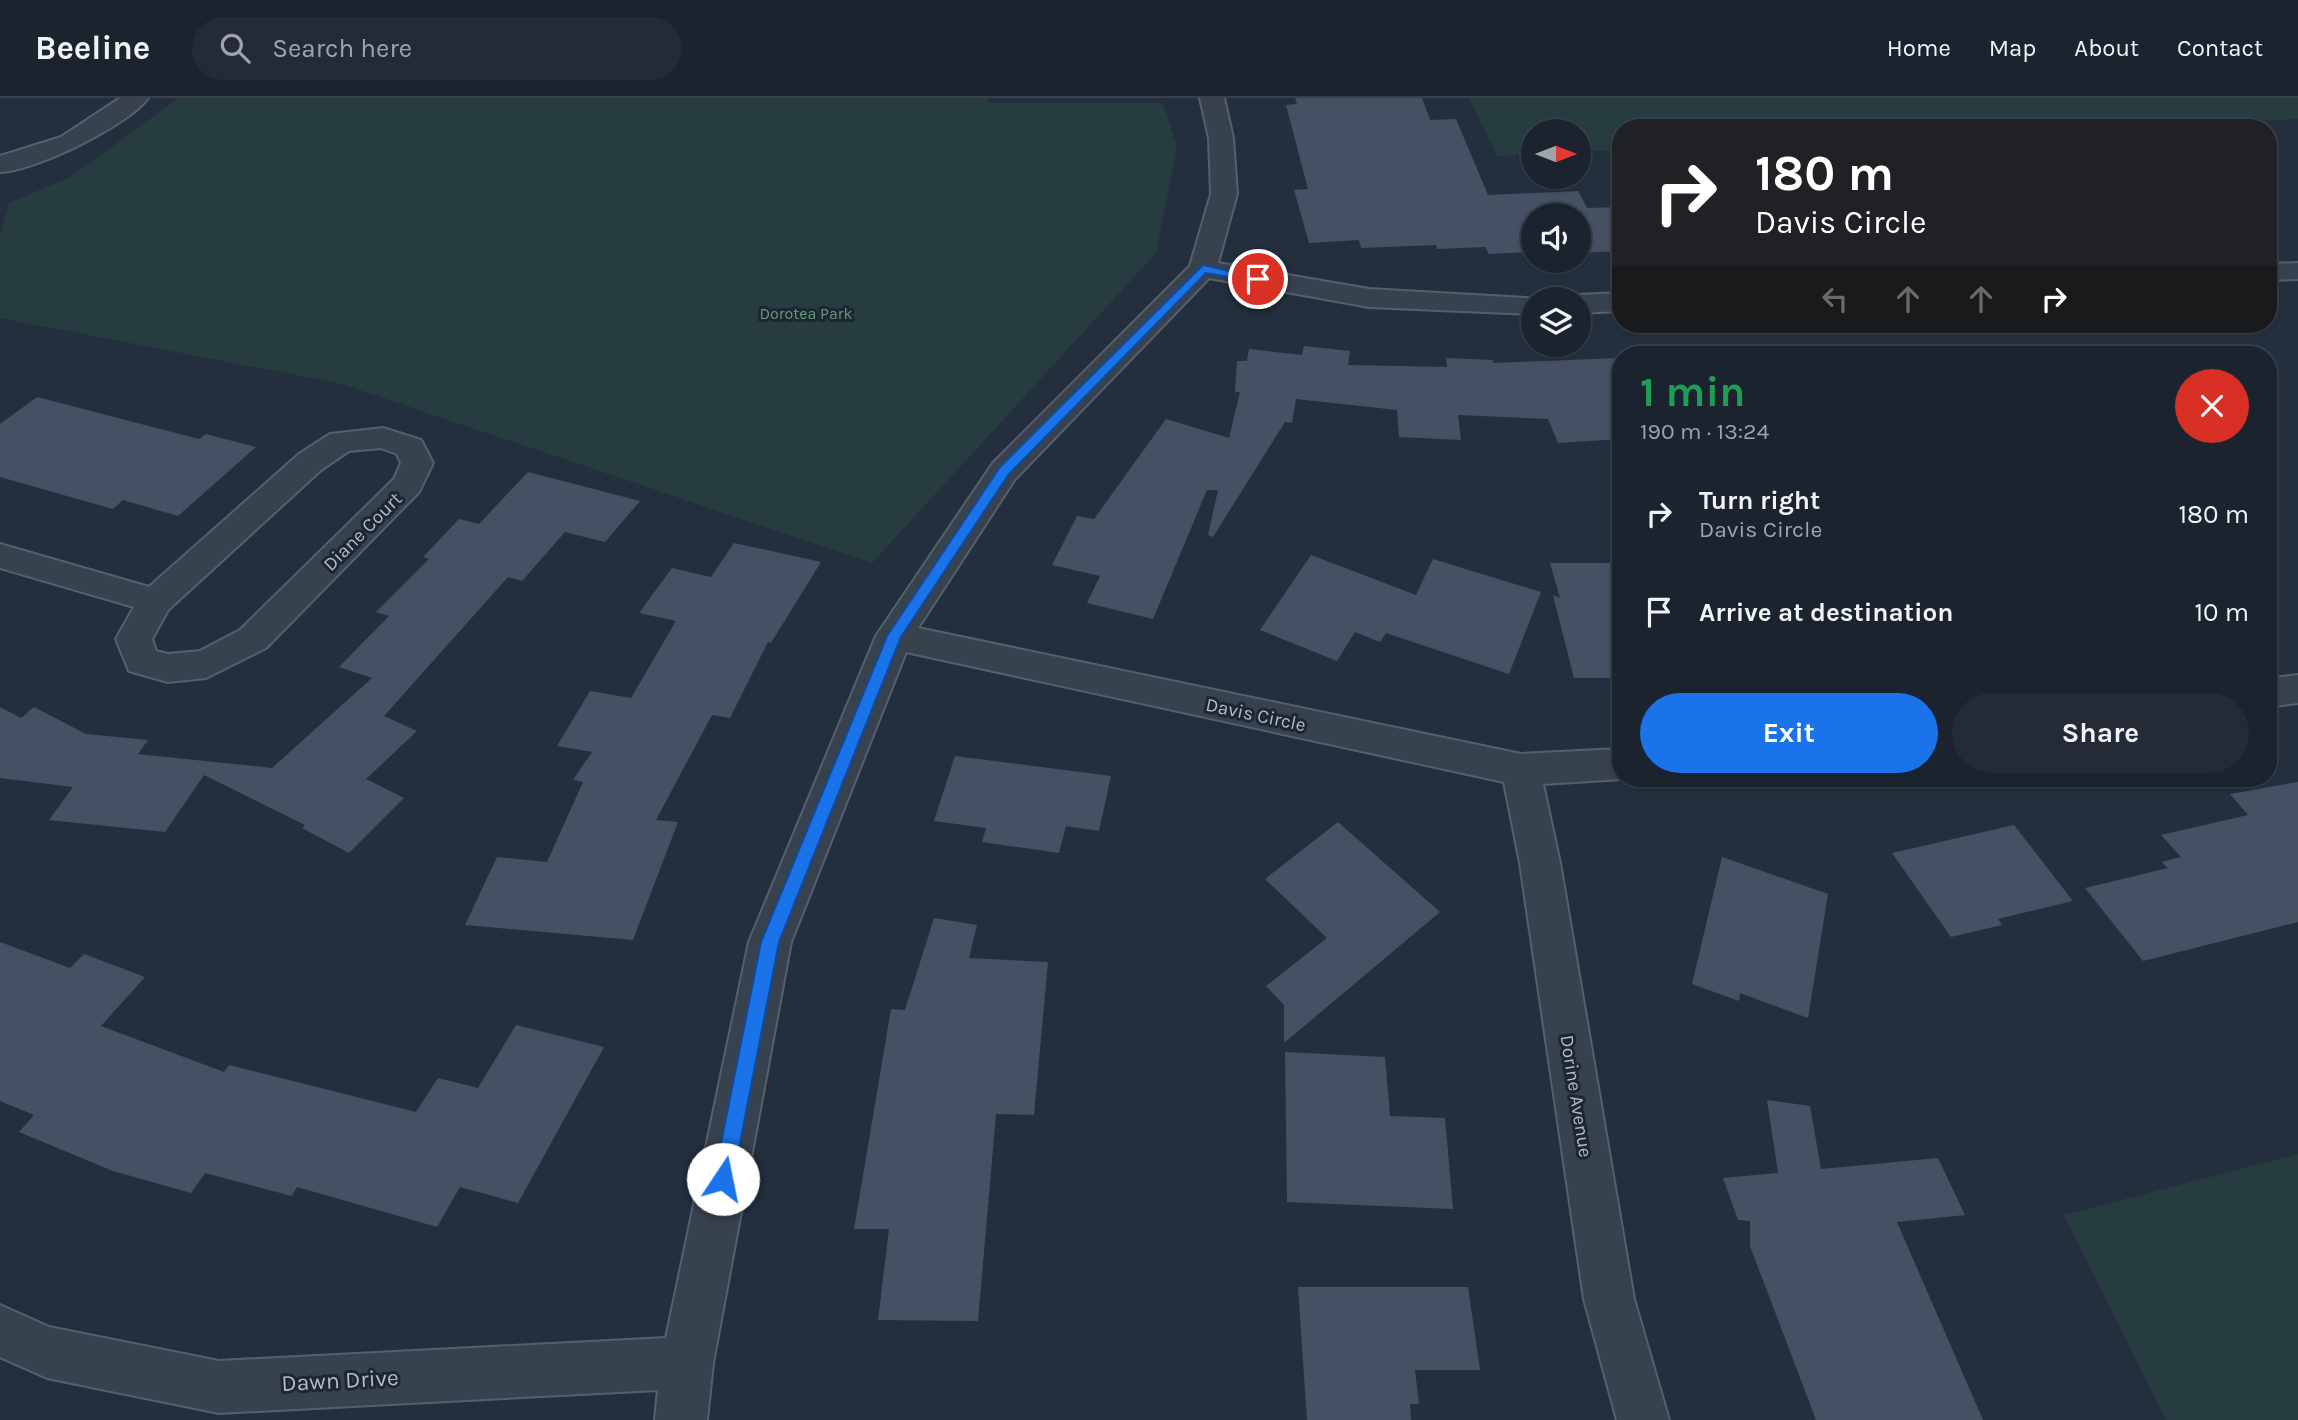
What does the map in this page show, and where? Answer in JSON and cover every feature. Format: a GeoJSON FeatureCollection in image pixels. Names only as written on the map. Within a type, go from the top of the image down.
{"type":"FeatureCollection","features":[{"type":"Feature","properties":{"kind":"street"},"geometry":{"type":"LineString","coordinates":[[0,164],[10,164],[69,142],[136,98]]}},
{"type":"Feature","properties":{"kind":"street"},"geometry":{"type":"LineString","coordinates":[[681,1420],[687,1363],[770,942],[894,636],[1004,471],[1203,269],[1224,194],[1221,138],[1212,98]]}},
{"type":"Feature","properties":{"kind":"street"},"geometry":{"type":"LineString","coordinates":[[1203,269],[1368,298],[1521,304]]}},
{"type":"Feature","properties":{"kind":"street"},"geometry":{"type":"LineString","coordinates":[[2277,272],[2298,271]]}},
{"type":"Feature","properties":{"kind":"street"},"geometry":{"type":"LineString","coordinates":[[1591,303],[1612,302]]}},
{"type":"Feature","properties":{"kind":"street","name":"Diane Court"},"geometry":{"type":"LineString","coordinates":[[383,438],[410,447],[417,463],[408,484],[253,639],[206,664],[168,668],[142,661],[134,639],[155,601],[310,462],[341,442],[383,438]]}},
{"type":"Feature","properties":{"kind":"street"},"geometry":{"type":"LineString","coordinates":[[0,556],[155,601]]}},
{"type":"Feature","properties":{"kind":"street","name":"Davis Circle"},"geometry":{"type":"LineString","coordinates":[[894,636],[1521,770],[1612,764]]}},
{"type":"Feature","properties":{"kind":"street"},"geometry":{"type":"LineString","coordinates":[[2277,692],[2298,689]]}},
{"type":"Feature","properties":{"kind":"street","name":"Dorine Avenue"},"geometry":{"type":"LineString","coordinates":[[1521,770],[1541,863],[1609,1299],[1643,1420]]}},
{"type":"Feature","properties":{"kind":"street","name":"Dawn Drive"},"geometry":{"type":"LineString","coordinates":[[0,1331],[47,1352],[219,1387],[687,1363]]}},
{"type":"Feature","properties":{"kind":"green space","name":"Dorotea Park"},"geometry":{"type":"Polygon","coordinates":[[[179,98],[987,98],[988,103],[1163,103],[1177,147],[1156,253],[872,563],[342,384],[0,318],[0,234],[9,203],[70,177],[179,98]]]}},
{"type":"Feature","properties":{"kind":"green space"},"geometry":{"type":"Polygon","coordinates":[[[1469,98],[2298,98],[2298,119],[2277,120],[1612,119],[1612,150],[1591,151],[1591,119],[1521,119],[1521,155],[1497,156],[1469,98]]]}},
{"type":"Feature","properties":{"kind":"green space"},"geometry":{"type":"Polygon","coordinates":[[[2298,1154],[2298,1420],[2166,1420],[2064,1215],[2298,1154]]]}},
{"type":"Feature","properties":{"kind":"building"},"geometry":{"type":"Polygon","coordinates":[[[1295,98],[1422,98],[1430,120],[1456,119],[1488,195],[1578,191],[1584,203],[1521,203],[1521,253],[1489,254],[1485,247],[1437,249],[1436,245],[1361,248],[1359,240],[1309,243],[1294,190],[1308,189],[1286,105],[1297,104],[1295,98]]]}},
{"type":"Feature","properties":{"kind":"building"},"geometry":{"type":"Polygon","coordinates":[[[1612,207],[1612,251],[1591,252],[1591,208],[1612,207]]]}},
{"type":"Feature","properties":{"kind":"building"},"geometry":{"type":"Polygon","coordinates":[[[1304,346],[1350,351],[1348,365],[1447,367],[1446,358],[1493,360],[1493,363],[1612,358],[1612,440],[1558,443],[1548,419],[1458,415],[1461,440],[1399,437],[1397,410],[1296,399],[1292,423],[1285,422],[1213,537],[1208,535],[1218,490],[1207,490],[1153,619],[1087,603],[1100,576],[1052,565],[1077,516],[1094,519],[1166,419],[1229,438],[1240,392],[1235,392],[1237,361],[1247,361],[1249,349],[1302,355],[1304,346]]]}},
{"type":"Feature","properties":{"kind":"building"},"geometry":{"type":"Polygon","coordinates":[[[37,397],[199,439],[206,434],[256,447],[178,516],[123,500],[113,509],[0,477],[0,424],[37,397]]]}},
{"type":"Feature","properties":{"kind":"building"},"geometry":{"type":"Polygon","coordinates":[[[528,472],[640,501],[605,542],[565,532],[522,581],[508,577],[384,716],[417,731],[366,779],[404,798],[349,853],[302,828],[305,825],[204,775],[165,832],[49,820],[73,787],[0,778],[0,707],[21,718],[34,707],[86,734],[148,740],[138,754],[272,768],[372,678],[339,667],[389,616],[376,612],[429,559],[423,557],[459,519],[479,524],[528,472]]]}},
{"type":"Feature","properties":{"kind":"building"},"geometry":{"type":"Polygon","coordinates":[[[734,543],[821,562],[771,643],[768,642],[730,718],[712,715],[656,820],[678,822],[633,940],[465,925],[497,857],[547,862],[583,782],[573,780],[592,752],[557,746],[590,691],[631,698],[676,621],[639,613],[672,568],[711,577],[734,543]]]}},
{"type":"Feature","properties":{"kind":"building"},"geometry":{"type":"Polygon","coordinates":[[[1311,555],[1416,595],[1433,559],[1541,592],[1509,674],[1386,633],[1380,642],[1355,632],[1337,661],[1260,630],[1311,555]]]}},
{"type":"Feature","properties":{"kind":"building"},"geometry":{"type":"Polygon","coordinates":[[[1550,563],[1612,563],[1612,678],[1574,678],[1553,595],[1560,598],[1550,563]]]}},
{"type":"Feature","properties":{"kind":"building"},"geometry":{"type":"Polygon","coordinates":[[[955,756],[1111,776],[1099,831],[1066,826],[1059,853],[982,842],[986,828],[934,821],[955,756]]]}},
{"type":"Feature","properties":{"kind":"building"},"geometry":{"type":"Polygon","coordinates":[[[2298,782],[2298,922],[2143,961],[2085,888],[2168,868],[2162,862],[2181,857],[2161,835],[2248,815],[2230,794],[2298,782]]]}},
{"type":"Feature","properties":{"kind":"building"},"geometry":{"type":"Polygon","coordinates":[[[1338,822],[1440,912],[1284,1043],[1284,1005],[1266,986],[1327,938],[1265,879],[1338,822]]]}},
{"type":"Feature","properties":{"kind":"building"},"geometry":{"type":"Polygon","coordinates":[[[2014,825],[2073,901],[1998,919],[2002,925],[1951,937],[1892,853],[2014,825]]]}},
{"type":"Feature","properties":{"kind":"building"},"geometry":{"type":"Polygon","coordinates":[[[1722,857],[1828,894],[1808,1018],[1740,993],[1739,1001],[1692,984],[1722,857]]]}},
{"type":"Feature","properties":{"kind":"building"},"geometry":{"type":"Polygon","coordinates":[[[934,918],[977,925],[969,958],[1048,962],[1034,1115],[996,1114],[978,1321],[878,1320],[889,1229],[854,1229],[891,1009],[905,1010],[934,918]]]}},
{"type":"Feature","properties":{"kind":"building"},"geometry":{"type":"Polygon","coordinates":[[[0,942],[70,968],[84,954],[145,977],[101,1026],[224,1072],[229,1065],[416,1112],[438,1078],[478,1088],[516,1025],[604,1047],[518,1203],[460,1187],[437,1227],[297,1187],[292,1196],[205,1173],[191,1193],[113,1171],[19,1132],[34,1115],[0,1101],[0,942]]]}},
{"type":"Feature","properties":{"kind":"building"},"geometry":{"type":"Polygon","coordinates":[[[1285,1052],[1385,1057],[1390,1116],[1445,1118],[1453,1209],[1287,1202],[1285,1052]]]}},
{"type":"Feature","properties":{"kind":"building"},"geometry":{"type":"Polygon","coordinates":[[[1767,1100],[1810,1106],[1821,1169],[1938,1158],[1965,1215],[1897,1222],[1983,1420],[1816,1420],[1750,1246],[1750,1221],[1738,1220],[1723,1178],[1778,1173],[1767,1100]]]}},
{"type":"Feature","properties":{"kind":"building"},"geometry":{"type":"Polygon","coordinates":[[[1298,1287],[1468,1287],[1480,1370],[1415,1370],[1419,1404],[1410,1404],[1411,1420],[1307,1420],[1298,1287]]]}},
{"type":"Feature","properties":{"kind":"route"},"geometry":{"type":"LineString","coordinates":[[723,1179],[770,942],[894,636],[1004,471],[1203,269],[1258,279]]}}]}
